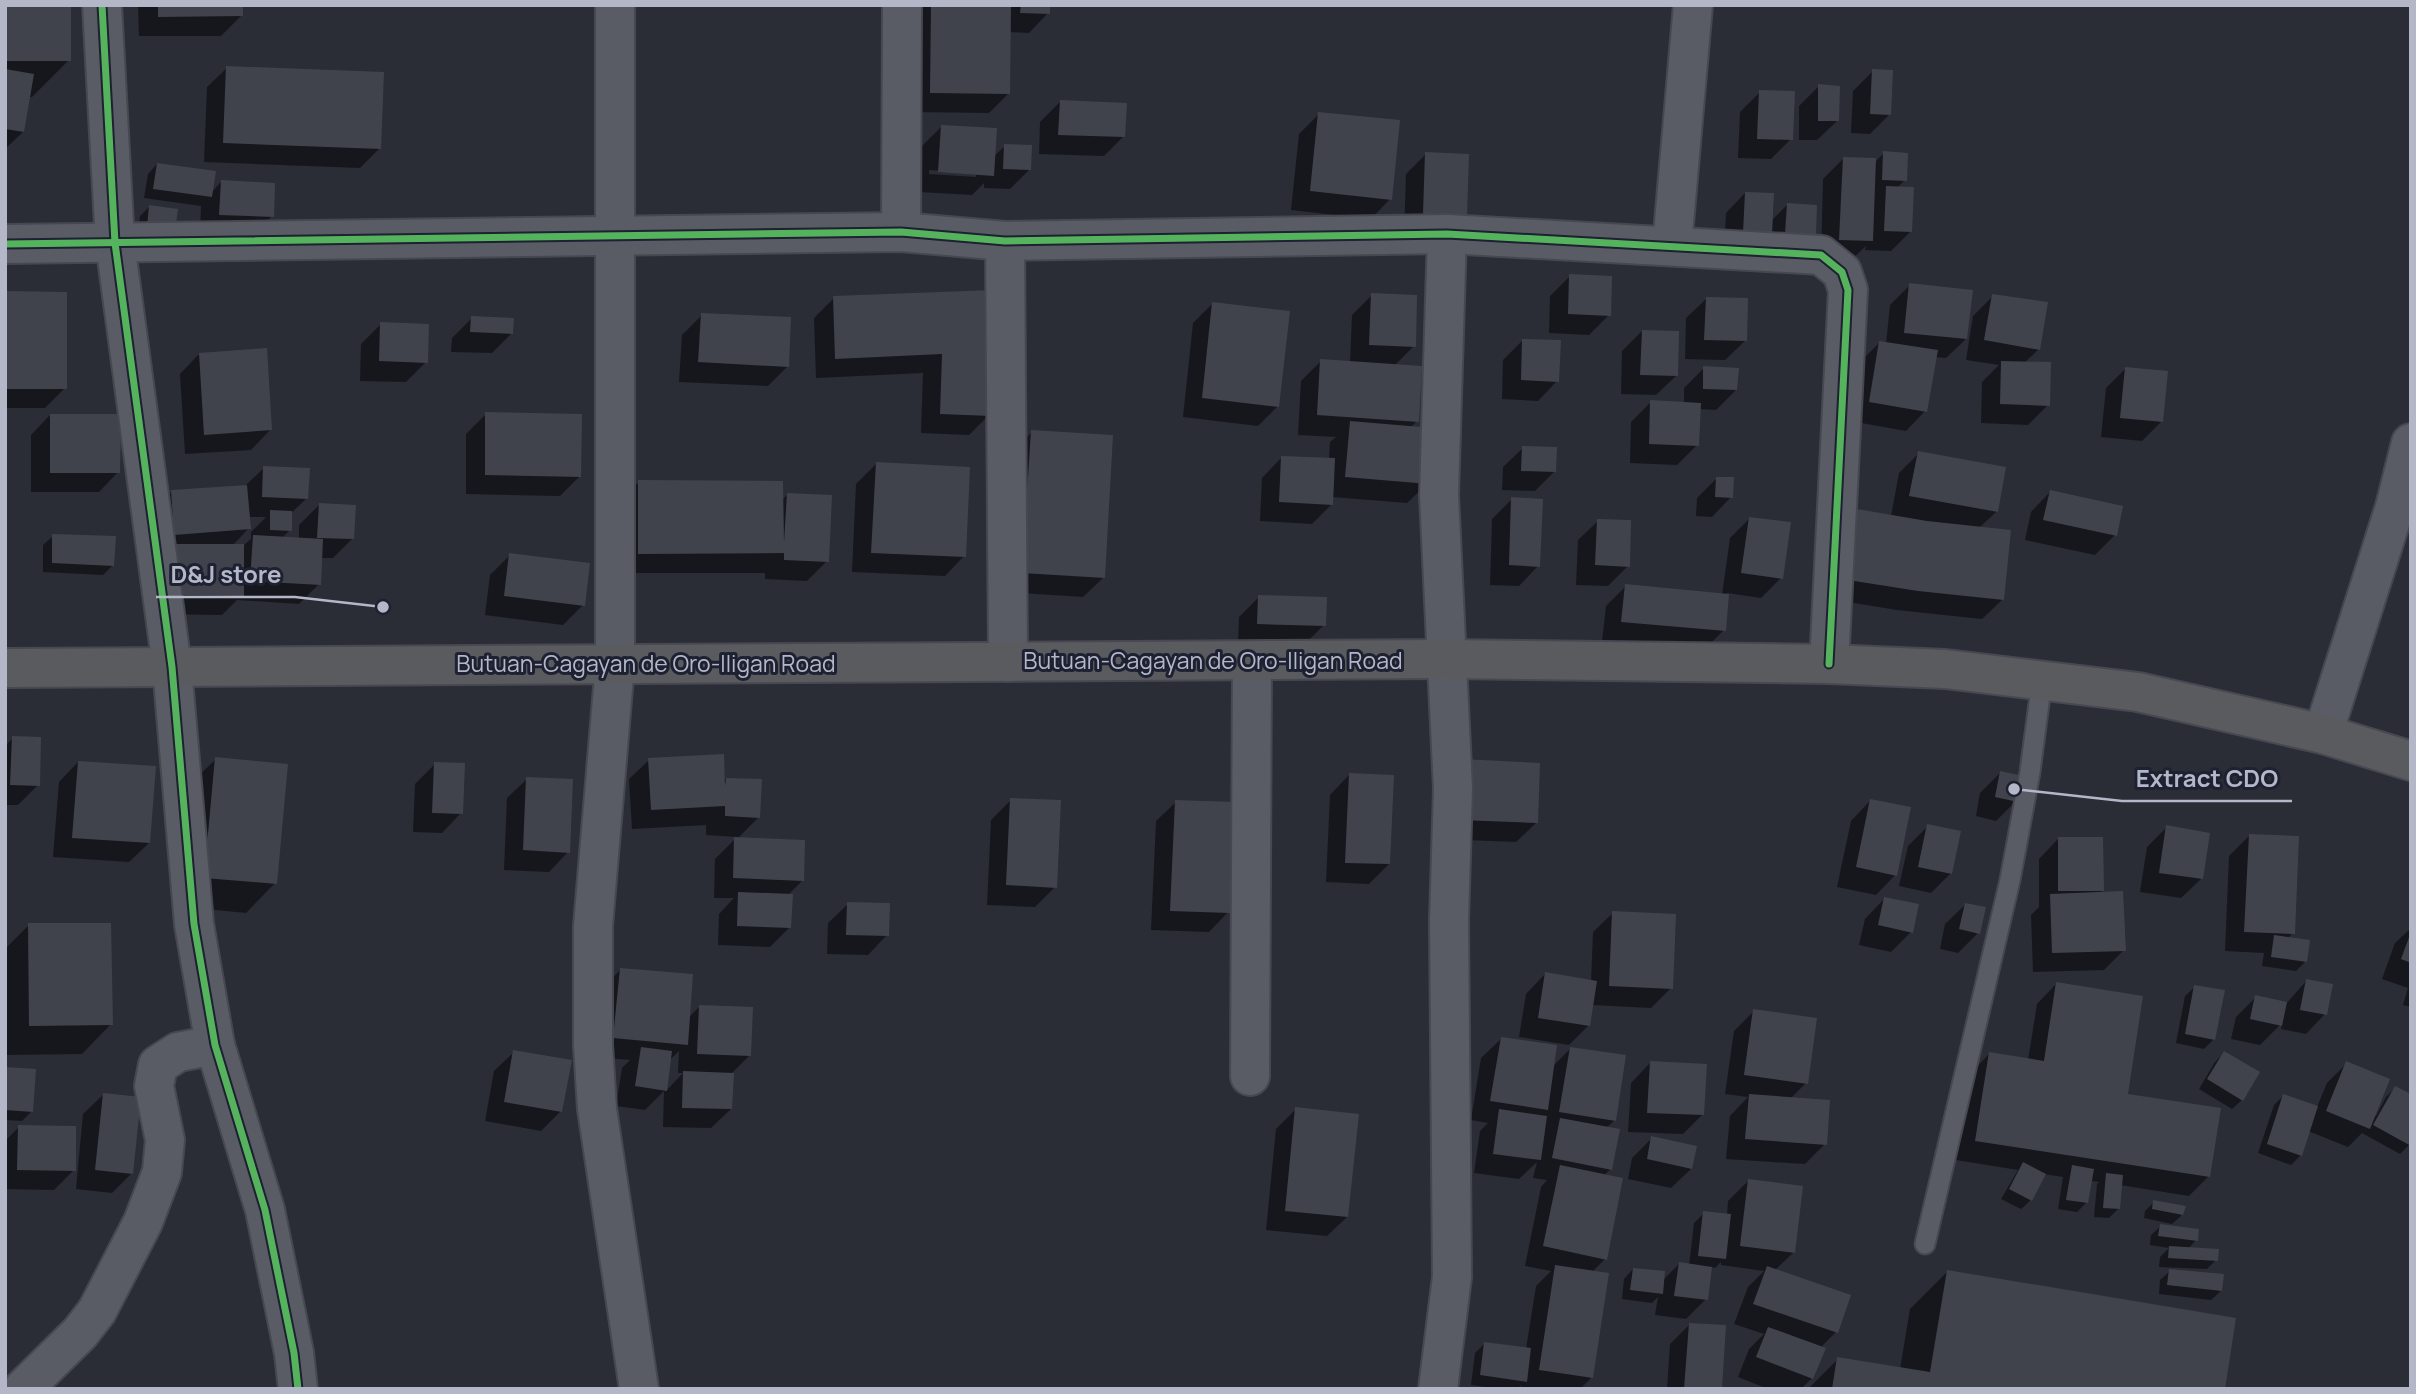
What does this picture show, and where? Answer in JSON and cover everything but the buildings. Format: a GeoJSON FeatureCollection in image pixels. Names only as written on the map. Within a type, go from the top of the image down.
{"type":"FeatureCollection","features":[{"type":"Feature","properties":{"kind":"highway","name":"Butuan-Cagayan de Oro-Iligan Road"},"geometry":{"type":"LineString","coordinates":[[5,668],[1447,659],[1945,668],[2138,692],[2323,734],[2411,761]]}},
{"type":"Feature","properties":{"kind":"street"},"geometry":{"type":"LineString","coordinates":[[102,5],[115,243],[172,667],[194,924],[215,1045],[265,1210],[298,1389]]}},
{"type":"Feature","properties":{"kind":"street"},"geometry":{"type":"LineString","coordinates":[[615,5],[615,664],[593,926],[593,1045],[597,1109],[639,1389]]}},
{"type":"Feature","properties":{"kind":"street"},"geometry":{"type":"LineString","coordinates":[[901,232],[902,5]]}},
{"type":"Feature","properties":{"kind":"street"},"geometry":{"type":"LineString","coordinates":[[1672,246],[1693,5]]}},
{"type":"Feature","properties":{"kind":"street"},"geometry":{"type":"LineString","coordinates":[[5,244],[901,232],[1005,241],[1447,234],[1821,256],[1836,265],[1847,281],[1848,290],[1829,664]]}},
{"type":"Feature","properties":{"kind":"street"},"geometry":{"type":"LineString","coordinates":[[1438,1389],[1452,1277],[1449,920],[1453,789],[1439,495],[1447,234]]}},
{"type":"Feature","properties":{"kind":"street"},"geometry":{"type":"LineString","coordinates":[[1005,241],[1008,662]]}},
{"type":"Feature","properties":{"kind":"street"},"geometry":{"type":"LineString","coordinates":[[2323,734],[2403,509],[2411,443]]}},
{"type":"Feature","properties":{"kind":"street"},"geometry":{"type":"LineString","coordinates":[[1250,1076],[1252,662]]}},
{"type":"Feature","properties":{"kind":"street"},"geometry":{"type":"LineString","coordinates":[[23,1389],[80,1333],[97,1311],[143,1222],[162,1172],[165,1140],[154,1086],[158,1065],[178,1052],[215,1045]]}},
{"type":"Feature","properties":{"kind":"lane"},"geometry":{"type":"LineString","coordinates":[[1925,1244],[2010,880],[2030,772],[2042,680]]}},
{"type":"Feature","properties":{"kind":"cycle path"},"geometry":{"type":"LineString","coordinates":[[102,5],[115,243],[172,667],[194,924],[215,1045],[265,1210],[294,1353],[298,1389]]}},
{"type":"Feature","properties":{"kind":"cycle path"},"geometry":{"type":"LineString","coordinates":[[5,244],[901,232],[1005,241],[1447,234],[1821,255],[1842,272],[1848,290],[1829,664]]}},
{"type":"Feature","properties":{"kind":"place","name":"D&J store"},"geometry":{"type":"Point","coordinates":[383,607]}},
{"type":"Feature","properties":{"kind":"place","name":"Extract CDO"},"geometry":{"type":"Point","coordinates":[2014,789]}}]}
